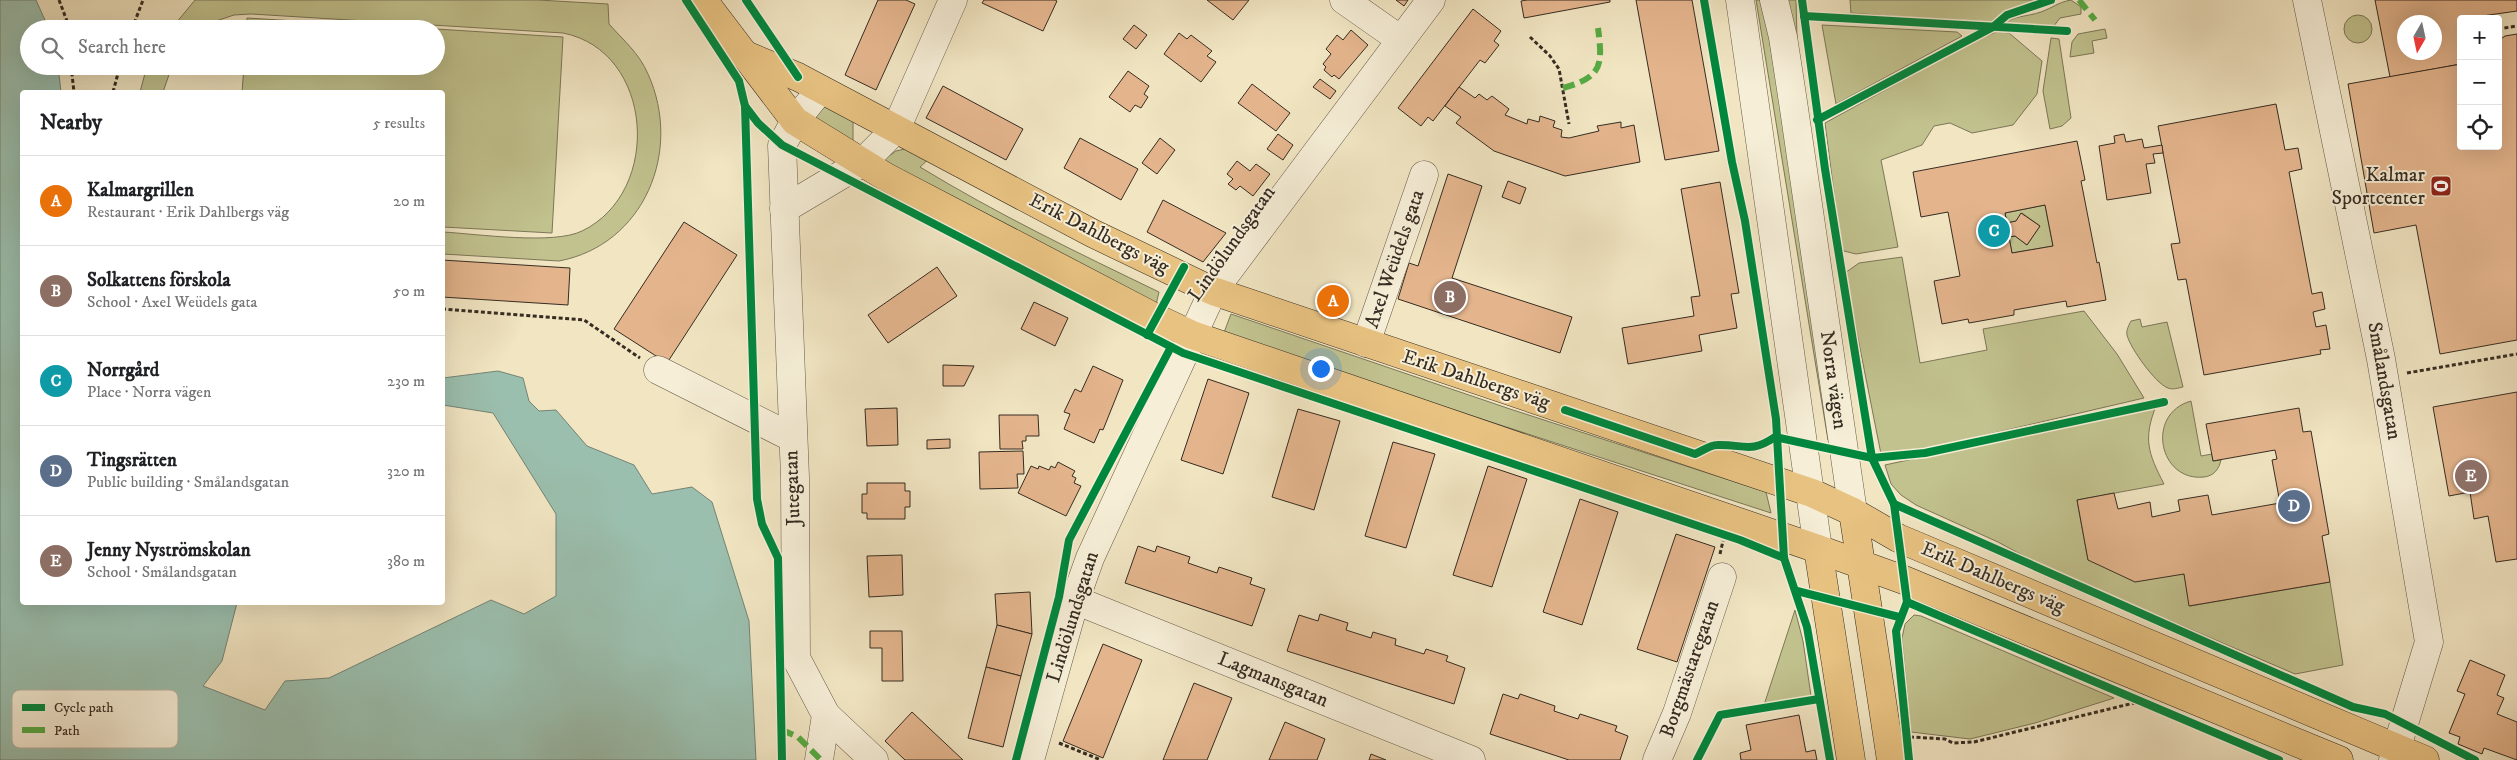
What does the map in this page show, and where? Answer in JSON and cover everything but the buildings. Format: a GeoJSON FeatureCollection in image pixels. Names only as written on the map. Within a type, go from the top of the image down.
{"type":"FeatureCollection","features":[{"type":"Feature","properties":{"kind":"main road"},"geometry":{"type":"LineString","coordinates":[[703,0],[743,54]]}},
{"type":"Feature","properties":{"kind":"main road","name":"Erik Dahlbergs väg"},"geometry":{"type":"LineString","coordinates":[[743,54],[798,77],[1092,233],[1213,291],[1812,493],[1853,512],[1898,538],[2395,754],[2425,760]]}},
{"type":"Feature","properties":{"kind":"main road","name":"Erik Dahlbergs väg"},"geometry":{"type":"LineString","coordinates":[[743,54],[795,121],[886,177],[1192,335],[1818,548],[1904,580],[2339,760]]}},
{"type":"Feature","properties":{"kind":"main road","name":"Norra vägen"},"geometry":{"type":"LineString","coordinates":[[1853,512],[1891,760]]}},
{"type":"Feature","properties":{"kind":"main road","name":"Norra vägen"},"geometry":{"type":"LineString","coordinates":[[1818,548],[1851,760]]}},
{"type":"Feature","properties":{"kind":"street"},"geometry":{"type":"LineString","coordinates":[[784,209],[863,162],[896,129],[953,0]]}},
{"type":"Feature","properties":{"kind":"street"},"geometry":{"type":"LineString","coordinates":[[1344,0],[1401,40]]}},
{"type":"Feature","properties":{"kind":"street","name":"Lindölundsgatan"},"geometry":{"type":"LineString","coordinates":[[1030,760],[1090,558],[1213,291],[1431,0]]}},
{"type":"Feature","properties":{"kind":"street","name":"Norra vägen"},"geometry":{"type":"LineString","coordinates":[[1740,0],[1812,493],[1818,548]]}},
{"type":"Feature","properties":{"kind":"street","name":"Norra vägen"},"geometry":{"type":"LineString","coordinates":[[1774,0],[1788,65],[1853,512]]}},
{"type":"Feature","properties":{"kind":"street","name":"Smålandsgatan"},"geometry":{"type":"LineString","coordinates":[[2306,0],[2381,359],[2429,642],[2395,754]]}},
{"type":"Feature","properties":{"kind":"street"},"geometry":{"type":"LineString","coordinates":[[795,121],[820,90]]}},
{"type":"Feature","properties":{"kind":"street","name":"Jutegatan"},"geometry":{"type":"LineString","coordinates":[[795,121],[782,145],[791,437],[795,477],[796,658],[826,715],[874,760]]}},
{"type":"Feature","properties":{"kind":"street","name":"Axel Weüdels gata"},"geometry":{"type":"LineString","coordinates":[[1366,343],[1424,175]]}},
{"type":"Feature","properties":{"kind":"street"},"geometry":{"type":"LineString","coordinates":[[658,370],[791,437]]}},
{"type":"Feature","properties":{"kind":"street","name":"Borgmästaregatan"},"geometry":{"type":"LineString","coordinates":[[1657,760],[1676,713],[1722,577]]}},
{"type":"Feature","properties":{"kind":"street","name":"Lagmansgatan"},"geometry":{"type":"LineString","coordinates":[[1076,600],[1471,760]]}},
{"type":"Feature","properties":{"kind":"street"},"geometry":{"type":"LineString","coordinates":[[819,760],[826,715]]}},
{"type":"Feature","properties":{"kind":"path"},"geometry":{"type":"LineString","coordinates":[[59,0],[67,20]]}},
{"type":"Feature","properties":{"kind":"path"},"geometry":{"type":"LineString","coordinates":[[135,20],[143,0]]}},
{"type":"Feature","properties":{"kind":"path"},"geometry":{"type":"LineString","coordinates":[[2502,28],[2517,26]]}},
{"type":"Feature","properties":{"kind":"path"},"geometry":{"type":"LineString","coordinates":[[1530,37],[1550,56],[1560,69],[1570,124]]}},
{"type":"Feature","properties":{"kind":"path"},"geometry":{"type":"LineString","coordinates":[[72,75],[74,90]]}},
{"type":"Feature","properties":{"kind":"path"},"geometry":{"type":"LineString","coordinates":[[114,90],[118,75]]}},
{"type":"Feature","properties":{"kind":"path"},"geometry":{"type":"LineString","coordinates":[[445,309],[584,320],[658,370]]}},
{"type":"Feature","properties":{"kind":"path"},"geometry":{"type":"LineString","coordinates":[[2406,373],[2517,354]]}},
{"type":"Feature","properties":{"kind":"path"},"geometry":{"type":"LineString","coordinates":[[1907,738],[1936,738],[1953,743],[1974,742],[2141,702]]}},
{"type":"Feature","properties":{"kind":"path"},"geometry":{"type":"LineString","coordinates":[[1038,734],[1101,760]]}},
{"type":"Feature","properties":{"kind":"green space"},"geometry":{"type":"Polygon","coordinates":[[[195,0],[538,0],[608,4],[609,24],[640,60],[648,74],[658,103],[661,133],[658,163],[648,190],[634,215],[614,236],[589,252],[559,261],[445,254],[445,232],[535,238],[553,237],[582,231],[608,212],[626,186],[636,156],[637,124],[630,93],[616,66],[593,45],[563,33],[445,26],[445,20],[350,20],[251,14],[234,15],[219,20],[178,20],[195,0]]]}},
{"type":"Feature","properties":{"kind":"green space"},"geometry":{"type":"Polygon","coordinates":[[[1756,0],[1763,0],[1835,441],[1828,440],[1756,0]]]}},
{"type":"Feature","properties":{"kind":"green space"},"geometry":{"type":"Polygon","coordinates":[[[1782,0],[1796,0],[1797,39],[1782,0]]]}},
{"type":"Feature","properties":{"kind":"green space"},"geometry":{"type":"Polygon","coordinates":[[[1850,0],[2045,0],[2006,11],[1988,24],[1851,13],[1850,0]]]}},
{"type":"Feature","properties":{"kind":"green space"},"geometry":{"type":"Polygon","coordinates":[[[2071,0],[2081,7],[2081,14],[2060,18],[2053,27],[2000,25],[2011,19],[2041,12],[2071,0]]]}},
{"type":"Feature","properties":{"kind":"green space"},"geometry":{"type":"Polygon","coordinates":[[[2358,15],[2368,19],[2372,29],[2368,39],[2358,43],[2348,39],[2344,29],[2348,19],[2358,15]]]}},
{"type":"Feature","properties":{"kind":"green space"},"geometry":{"type":"Polygon","coordinates":[[[247,18],[280,20],[247,20],[247,18]]]}},
{"type":"Feature","properties":{"kind":"green space"},"geometry":{"type":"Polygon","coordinates":[[[1822,25],[1957,32],[1962,36],[1836,104],[1822,25]]]}},
{"type":"Feature","properties":{"kind":"green space"},"geometry":{"type":"Polygon","coordinates":[[[2105,29],[2107,38],[2092,41],[2094,53],[2070,57],[2072,42],[2078,34],[2105,29]]]}},
{"type":"Feature","properties":{"kind":"green space"},"geometry":{"type":"Polygon","coordinates":[[[445,30],[563,37],[552,233],[445,227],[445,90],[242,90],[243,75],[445,75],[445,30]]]}},
{"type":"Feature","properties":{"kind":"green space"},"geometry":{"type":"Polygon","coordinates":[[[1996,32],[2009,33],[2042,61],[2037,94],[2013,125],[1972,133],[1950,123],[1934,126],[1922,145],[1881,160],[1898,247],[1856,254],[1844,251],[1841,247],[1825,123],[1976,40],[1996,32]]]}},
{"type":"Feature","properties":{"kind":"green space"},"geometry":{"type":"Polygon","coordinates":[[[2051,38],[2059,39],[2071,118],[2062,126],[2050,129],[2043,91],[2051,38]]]}},
{"type":"Feature","properties":{"kind":"green space"},"geometry":{"type":"Polygon","coordinates":[[[145,75],[169,75],[164,90],[141,90],[145,75]]]}},
{"type":"Feature","properties":{"kind":"green space"},"geometry":{"type":"Polygon","coordinates":[[[827,103],[853,121],[853,152],[803,120],[827,103]]]}},
{"type":"Feature","properties":{"kind":"green space"},"geometry":{"type":"Polygon","coordinates":[[[914,147],[932,156],[920,167],[978,201],[1159,292],[1155,309],[876,165],[896,151],[914,147]]]}},
{"type":"Feature","properties":{"kind":"green space"},"geometry":{"type":"Polygon","coordinates":[[[2045,205],[2053,246],[2012,253],[2009,237],[2015,236],[2027,245],[2040,226],[2022,213],[2016,221],[2007,223],[2005,213],[2045,205]]]}},
{"type":"Feature","properties":{"kind":"green space"},"geometry":{"type":"Polygon","coordinates":[[[1902,257],[1920,363],[1987,350],[1983,329],[2084,311],[2117,354],[2144,398],[1934,447],[1881,454],[1845,273],[1859,263],[1902,257]]]}},
{"type":"Feature","properties":{"kind":"green space"},"geometry":{"type":"Polygon","coordinates":[[[1231,314],[1510,409],[1766,492],[1771,513],[1223,335],[1231,314]]]}},
{"type":"Feature","properties":{"kind":"green space"},"geometry":{"type":"Polygon","coordinates":[[[2140,319],[2142,327],[2167,322],[2183,387],[2172,389],[2163,385],[2138,356],[2129,341],[2127,333],[2131,321],[2140,319]]]}},
{"type":"Feature","properties":{"kind":"green space"},"geometry":{"type":"Polygon","coordinates":[[[2191,401],[2201,456],[2212,454],[2213,461],[2221,460],[2216,472],[2204,477],[2189,476],[2177,469],[2168,459],[2163,446],[2163,432],[2167,419],[2177,408],[2191,401]]]}},
{"type":"Feature","properties":{"kind":"green space"},"geometry":{"type":"Polygon","coordinates":[[[2156,406],[2150,428],[2149,446],[2154,463],[2164,484],[2077,500],[2088,560],[2184,574],[2190,606],[2330,582],[2343,665],[2295,674],[2040,565],[1998,542],[1916,505],[1901,495],[1891,484],[1885,465],[2156,406]]]}},
{"type":"Feature","properties":{"kind":"green space"},"geometry":{"type":"Polygon","coordinates":[[[1795,610],[1803,641],[1811,696],[1764,705],[1795,610]]]}},
{"type":"Feature","properties":{"kind":"green space"},"geometry":{"type":"Polygon","coordinates":[[[1914,615],[1921,616],[2114,698],[2035,723],[1970,739],[1911,732],[1902,638],[1905,624],[1914,615]]]}},
{"type":"Feature","properties":{"kind":"shaded area"},"geometry":{"type":"Polygon","coordinates":[[[0,0],[36,0],[45,20],[20,20],[20,75],[59,75],[61,90],[20,90],[20,605],[236,605],[222,661],[203,686],[265,710],[285,681],[329,678],[491,600],[524,614],[556,596],[556,514],[493,413],[445,405],[445,378],[498,371],[523,378],[529,401],[539,411],[556,410],[587,446],[634,465],[652,494],[692,487],[712,502],[749,621],[756,760],[0,760],[0,0]]]}},
{"type":"Feature","properties":{"kind":"marked path"},"geometry":{"type":"LineString","coordinates":[[2079,0],[2095,20]]}},
{"type":"Feature","properties":{"kind":"marked path"},"geometry":{"type":"LineString","coordinates":[[1563,88],[1586,79],[1597,68],[1600,52],[1598,28]]}},
{"type":"Feature","properties":{"kind":"marked path"},"geometry":{"type":"LineString","coordinates":[[782,730],[798,737],[821,760]]}},
{"type":"Feature","properties":{"kind":"cycle path"},"geometry":{"type":"LineString","coordinates":[[686,0],[739,81],[745,106],[758,123],[782,145],[1183,353],[1740,540],[1784,558]]}},
{"type":"Feature","properties":{"kind":"cycle path"},"geometry":{"type":"LineString","coordinates":[[746,0],[798,77]]}},
{"type":"Feature","properties":{"kind":"cycle path"},"geometry":{"type":"LineString","coordinates":[[1704,0],[1732,162],[1745,221],[1776,419],[1784,558],[1807,627],[1830,760]]}},
{"type":"Feature","properties":{"kind":"cycle path"},"geometry":{"type":"LineString","coordinates":[[1802,0],[1825,169],[1872,458],[1894,504],[1907,602],[1896,631],[1909,760]]}},
{"type":"Feature","properties":{"kind":"cycle path"},"geometry":{"type":"LineString","coordinates":[[1817,120],[1993,27],[2007,15],[2051,0]]}},
{"type":"Feature","properties":{"kind":"cycle path"},"geometry":{"type":"LineString","coordinates":[[1804,16],[2067,31]]}},
{"type":"Feature","properties":{"kind":"cycle path"},"geometry":{"type":"LineString","coordinates":[[745,106],[757,499],[762,524],[778,558],[782,760]]}},
{"type":"Feature","properties":{"kind":"cycle path"},"geometry":{"type":"LineString","coordinates":[[1147,335],[1184,267]]}},
{"type":"Feature","properties":{"kind":"cycle path"},"geometry":{"type":"LineString","coordinates":[[1016,760],[1059,597],[1069,540],[1171,347]]}},
{"type":"Feature","properties":{"kind":"cycle path"},"geometry":{"type":"LineString","coordinates":[[1565,410],[1695,454],[1714,445],[1753,447],[1775,437],[1872,458],[1925,453],[2164,402]]}},
{"type":"Feature","properties":{"kind":"cycle path"},"geometry":{"type":"LineString","coordinates":[[1894,504],[2353,707],[2385,714],[2475,760]]}},
{"type":"Feature","properties":{"kind":"cycle path"},"geometry":{"type":"LineString","coordinates":[[1797,591],[1899,617]]}},
{"type":"Feature","properties":{"kind":"cycle path"},"geometry":{"type":"LineString","coordinates":[[1907,602],[2279,760]]}},
{"type":"Feature","properties":{"kind":"cycle path"},"geometry":{"type":"LineString","coordinates":[[1697,760],[1720,715],[1819,699]]}},
{"type":"Feature","properties":{"kind":"place","name":"Kalmar Sportcenter"},"geometry":{"type":"Point","coordinates":[2441,186]}},
{"type":"Feature","properties":{"kind":"place","name":"Norrgård"},"geometry":{"type":"Point","coordinates":[1994,231]}},
{"type":"Feature","properties":{"kind":"place","name":"Solkattens förskola"},"geometry":{"type":"Point","coordinates":[1450,297]}},
{"type":"Feature","properties":{"kind":"place","name":"Kalmargrillen"},"geometry":{"type":"Point","coordinates":[1333,301]}},
{"type":"Feature","properties":{"kind":"place","name":"Jenny Nyströmskolan"},"geometry":{"type":"Point","coordinates":[2471,476]}},
{"type":"Feature","properties":{"kind":"place","name":"Tingsrätten"},"geometry":{"type":"Point","coordinates":[2294,506]}}]}
